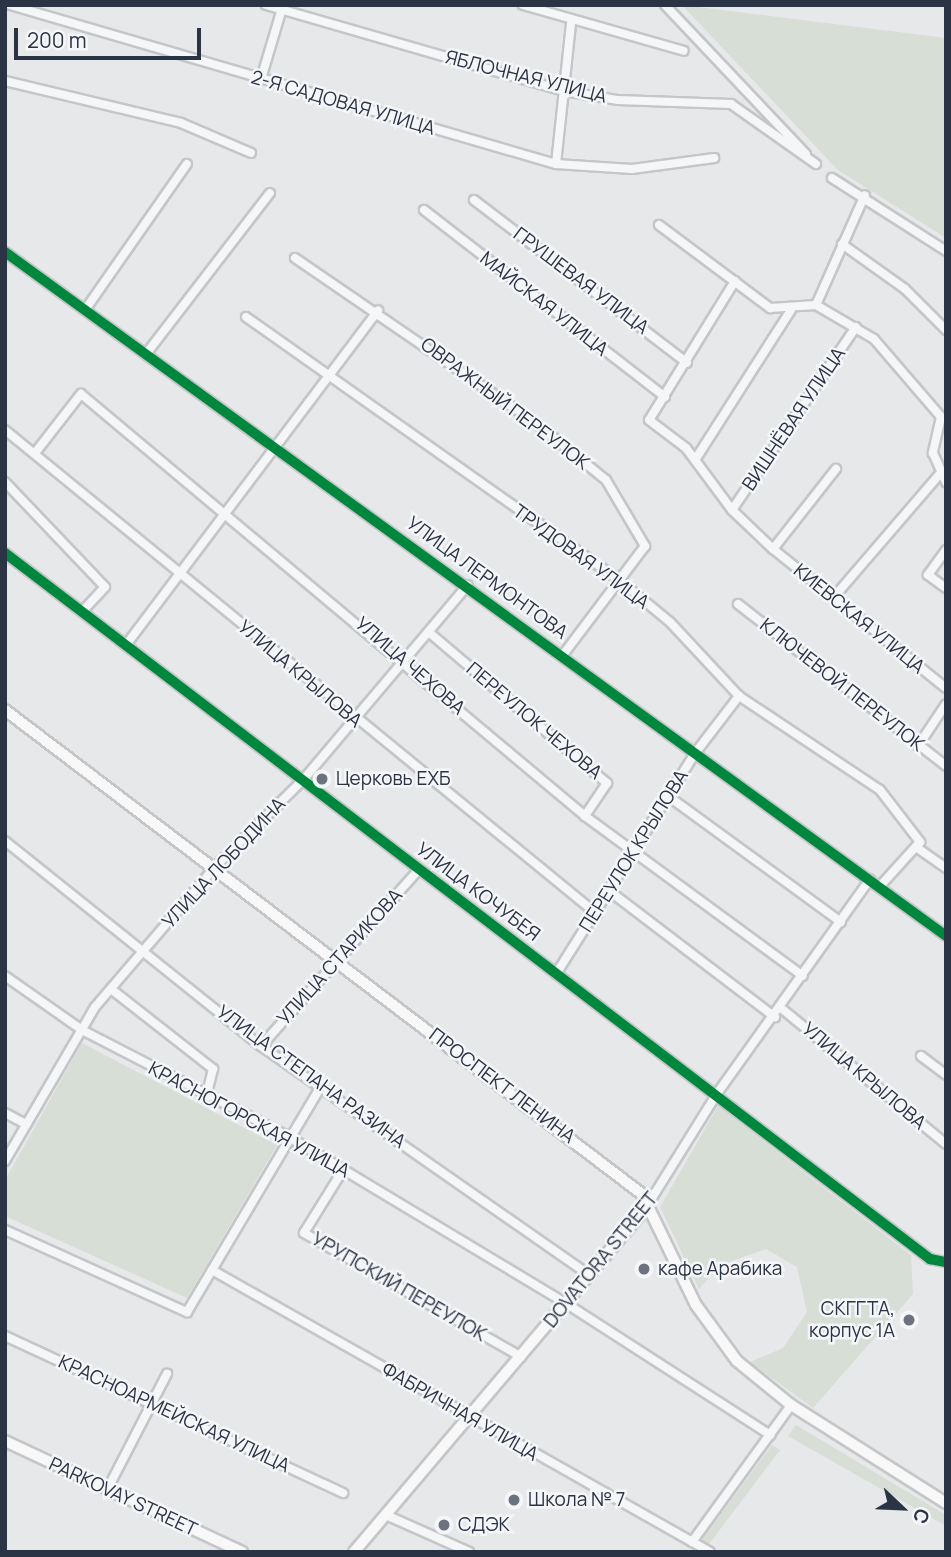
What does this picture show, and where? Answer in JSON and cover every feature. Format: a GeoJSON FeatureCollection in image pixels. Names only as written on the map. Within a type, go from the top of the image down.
{"type":"FeatureCollection","features":[{"type":"Feature","properties":{"kind":"main road","name":"ПРОСПЕКТ ЛЕНИНА"},"geometry":{"type":"LineString","coordinates":[[5,710],[216,866],[627,1181],[647,1206],[712,1330],[751,1374],[791,1405],[946,1503]]}},
{"type":"Feature","properties":{"kind":"main road","name":"DOVATORA STREET"},"geometry":{"type":"LineString","coordinates":[[354,1552],[591,1276],[647,1206]]}},
{"type":"Feature","properties":{"kind":"main road","name":"PARKOVAY STREET"},"geometry":{"type":"LineString","coordinates":[[5,1441],[242,1552]]}},
{"type":"Feature","properties":{"kind":"street","name":"2-Я САДОВАЯ УЛИЦА"},"geometry":{"type":"LineString","coordinates":[[10,5],[556,164],[632,169],[714,158]]}},
{"type":"Feature","properties":{"kind":"street","name":"ЯБЛОЧНАЯ УЛИЦА"},"geometry":{"type":"LineString","coordinates":[[265,5],[564,91],[618,100],[731,104],[816,164],[666,5]]}},
{"type":"Feature","properties":{"kind":"street"},"geometry":{"type":"LineString","coordinates":[[523,5],[571,24],[684,51]]}},
{"type":"Feature","properties":{"kind":"street"},"geometry":{"type":"LineString","coordinates":[[261,79],[282,8]]}},
{"type":"Feature","properties":{"kind":"street"},"geometry":{"type":"LineString","coordinates":[[556,164],[571,24]]}},
{"type":"Feature","properties":{"kind":"street"},"geometry":{"type":"LineString","coordinates":[[5,81],[181,124],[251,153]]}},
{"type":"Feature","properties":{"kind":"street"},"geometry":{"type":"LineString","coordinates":[[85,310],[187,164]]}},
{"type":"Feature","properties":{"kind":"street"},"geometry":{"type":"LineString","coordinates":[[832,178],[865,195],[946,251]]}},
{"type":"Feature","properties":{"kind":"street"},"geometry":{"type":"LineString","coordinates":[[146,354],[270,192]]}},
{"type":"Feature","properties":{"kind":"street"},"geometry":{"type":"LineString","coordinates":[[816,304],[865,195]]}},
{"type":"Feature","properties":{"kind":"street","name":"ГРУШЕВАЯ УЛИЦА"},"geometry":{"type":"LineString","coordinates":[[474,200],[687,363]]}},
{"type":"Feature","properties":{"kind":"street","name":"МАЙСКАЯ УЛИЦА"},"geometry":{"type":"LineString","coordinates":[[424,210],[665,397]]}},
{"type":"Feature","properties":{"kind":"street"},"geometry":{"type":"LineString","coordinates":[[659,225],[770,308],[791,310],[816,304],[874,339],[941,417],[933,453],[942,478],[834,597]]}},
{"type":"Feature","properties":{"kind":"street"},"geometry":{"type":"LineString","coordinates":[[842,244],[905,289],[946,330]]}},
{"type":"Feature","properties":{"kind":"street","name":"УЛИЦА ЛЕРМОНТОВА"},"geometry":{"type":"LineString","coordinates":[[5,252],[881,885],[946,936]]}},
{"type":"Feature","properties":{"kind":"street","name":"ОВРАЖНЫЙ ПЕРЕУЛОК"},"geometry":{"type":"LineString","coordinates":[[295,258],[378,310],[607,480],[645,546],[563,655]]}},
{"type":"Feature","properties":{"kind":"street","name":"КИЕВСКАЯ УЛИЦА"},"geometry":{"type":"LineString","coordinates":[[735,282],[687,363],[649,420],[695,460],[732,510],[773,550],[946,688]]}},
{"type":"Feature","properties":{"kind":"street"},"geometry":{"type":"LineString","coordinates":[[126,645],[224,515],[271,444],[378,310]]}},
{"type":"Feature","properties":{"kind":"street"},"geometry":{"type":"LineString","coordinates":[[695,460],[791,310]]}},
{"type":"Feature","properties":{"kind":"street","name":"ТРУДОВАЯ УЛИЦА"},"geometry":{"type":"LineString","coordinates":[[246,317],[619,580],[670,622],[739,696],[880,790],[919,835],[916,847]]}},
{"type":"Feature","properties":{"kind":"street","name":"ВИШНЁВАЯ УЛИЦА"},"geometry":{"type":"LineString","coordinates":[[732,510],[856,327]]}},
{"type":"Feature","properties":{"kind":"street","name":"УЛИЦА ЧЕХОВА"},"geometry":{"type":"LineString","coordinates":[[35,453],[82,394],[224,515],[406,663],[585,816],[803,976]]}},
{"type":"Feature","properties":{"kind":"street","name":"УЛИЦА КРЫЛОВА"},"geometry":{"type":"LineString","coordinates":[[5,430],[353,718],[597,914]]}},
{"type":"Feature","properties":{"kind":"street"},"geometry":{"type":"LineString","coordinates":[[773,550],[836,469]]}},
{"type":"Feature","properties":{"kind":"street"},"geometry":{"type":"LineString","coordinates":[[5,482],[80,553],[105,587],[82,612]]}},
{"type":"Feature","properties":{"kind":"street"},"geometry":{"type":"LineString","coordinates":[[946,550],[928,575],[946,588]]}},
{"type":"Feature","properties":{"kind":"street","name":"УЛИЦА КОЧУБЕЯ"},"geometry":{"type":"LineString","coordinates":[[5,553],[930,1259],[946,1262]]}},
{"type":"Feature","properties":{"kind":"street","name":"УЛИЦА ЛОБОДИНА"},"geometry":{"type":"LineString","coordinates":[[5,1161],[82,1030],[111,989],[216,866],[303,780],[353,718],[406,663],[468,585]]}},
{"type":"Feature","properties":{"kind":"street","name":"КЛЮЧЕВОЙ ПЕРЕУЛОК"},"geometry":{"type":"LineString","coordinates":[[738,604],[946,766]]}},
{"type":"Feature","properties":{"kind":"street","name":"ПЕРЕУЛОК ЧЕХОВА"},"geometry":{"type":"LineString","coordinates":[[430,634],[607,783],[585,816]]}},
{"type":"Feature","properties":{"kind":"street","name":"ПЕРЕУЛОК КРЫЛОВА"},"geometry":{"type":"LineString","coordinates":[[556,974],[612,893],[696,751],[739,696]]}},
{"type":"Feature","properties":{"kind":"street"},"geometry":{"type":"LineString","coordinates":[[918,746],[946,704]]}},
{"type":"Feature","properties":{"kind":"street"},"geometry":{"type":"LineString","coordinates":[[668,796],[841,922]]}},
{"type":"Feature","properties":{"kind":"street","name":"УЛИЦА СТЕПАНА РАЗИНА"},"geometry":{"type":"LineString","coordinates":[[5,841],[261,1046],[591,1276]]}},
{"type":"Feature","properties":{"kind":"street"},"geometry":{"type":"LineString","coordinates":[[881,885],[916,847],[946,868]]}},
{"type":"Feature","properties":{"kind":"street","name":"УЛИЦА СТАРИКОВА"},"geometry":{"type":"LineString","coordinates":[[261,1046],[336,958],[419,869]]}},
{"type":"Feature","properties":{"kind":"street","name":"DOVATORA STREET"},"geometry":{"type":"LineString","coordinates":[[647,1206],[716,1096],[775,1017],[870,879]]}},
{"type":"Feature","properties":{"kind":"street","name":"УЛИЦА КРЫЛОВА"},"geometry":{"type":"LineString","coordinates":[[612,893],[775,1017]]}},
{"type":"Feature","properties":{"kind":"street","name":"КРАСНОГОРСКАЯ УЛИЦА"},"geometry":{"type":"LineString","coordinates":[[5,976],[82,1030],[206,1098],[289,1137],[567,1304]]}},
{"type":"Feature","properties":{"kind":"street"},"geometry":{"type":"LineString","coordinates":[[111,989],[213,1069],[206,1098]]}},
{"type":"Feature","properties":{"kind":"street","name":"УЛИЦА КРЫЛОВА"},"geometry":{"type":"LineString","coordinates":[[781,1008],[946,1144]]}},
{"type":"Feature","properties":{"kind":"street"},"geometry":{"type":"LineString","coordinates":[[921,1056],[946,1075]]}},
{"type":"Feature","properties":{"kind":"street"},"geometry":{"type":"LineString","coordinates":[[5,1230],[187,1312],[320,1088]]}},
{"type":"Feature","properties":{"kind":"street"},"geometry":{"type":"LineString","coordinates":[[5,1113],[26,1124]]}},
{"type":"Feature","properties":{"kind":"street","name":"УРУПСКИЙ ПЕРЕУЛОК"},"geometry":{"type":"LineString","coordinates":[[342,1170],[304,1233],[522,1357]]}},
{"type":"Feature","properties":{"kind":"street","name":"ФАБРИЧНАЯ УЛИЦА"},"geometry":{"type":"LineString","coordinates":[[212,1269],[710,1552]]}},
{"type":"Feature","properties":{"kind":"street"},"geometry":{"type":"LineString","coordinates":[[567,1304],[770,1435]]}},
{"type":"Feature","properties":{"kind":"street","name":"КРАСНОАРМЕЙСКАЯ УЛИЦА"},"geometry":{"type":"LineString","coordinates":[[5,1336],[343,1493]]}},
{"type":"Feature","properties":{"kind":"street"},"geometry":{"type":"LineString","coordinates":[[107,1490],[167,1374]]}},
{"type":"Feature","properties":{"kind":"street"},"geometry":{"type":"LineString","coordinates":[[692,1542],[791,1405]]}},
{"type":"Feature","properties":{"kind":"street"},"geometry":{"type":"LineString","coordinates":[[386,1515],[469,1552]]}},
{"type":"Feature","properties":{"kind":"shaded area"},"geometry":{"type":"Polygon","coordinates":[[[682,5],[946,38],[946,238],[838,170],[682,5]]]}},
{"type":"Feature","properties":{"kind":"shaded area"},"geometry":{"type":"Polygon","coordinates":[[[82,1043],[277,1145],[187,1298],[5,1216],[5,1180],[82,1043]]]}},
{"type":"Feature","properties":{"kind":"shaded area"},"geometry":{"type":"Polygon","coordinates":[[[718,1106],[911,1255],[913,1294],[813,1408],[750,1362],[783,1348],[807,1312],[797,1267],[766,1249],[720,1265],[699,1289],[660,1207],[718,1106]]]}},
{"type":"Feature","properties":{"kind":"shaded area"},"geometry":{"type":"Polygon","coordinates":[[[796,1425],[946,1515],[946,1526],[788,1436],[796,1425]]]}},
{"type":"Feature","properties":{"kind":"shaded area"},"geometry":{"type":"Polygon","coordinates":[[[772,1445],[780,1450],[709,1544],[702,1540],[772,1445]]]}},
{"type":"Feature","properties":{"kind":"cycle path"},"geometry":{"type":"LineString","coordinates":[[5,252],[946,936]]}},
{"type":"Feature","properties":{"kind":"cycle path"},"geometry":{"type":"LineString","coordinates":[[5,553],[930,1259],[946,1262]]}},
{"type":"Feature","properties":{"kind":"place","name":"Церковь ЕХБ"},"geometry":{"type":"Point","coordinates":[322,779]}},
{"type":"Feature","properties":{"kind":"place","name":"кафе Арабика"},"geometry":{"type":"Point","coordinates":[644,1269]}},
{"type":"Feature","properties":{"kind":"place","name":"СКГГТА, корпус 1А"},"geometry":{"type":"Point","coordinates":[909,1320]}},
{"type":"Feature","properties":{"kind":"place","name":"Школа № 7"},"geometry":{"type":"Point","coordinates":[514,1500]}},
{"type":"Feature","properties":{"kind":"place","name":"СДЭК"},"geometry":{"type":"Point","coordinates":[444,1525]}}]}
